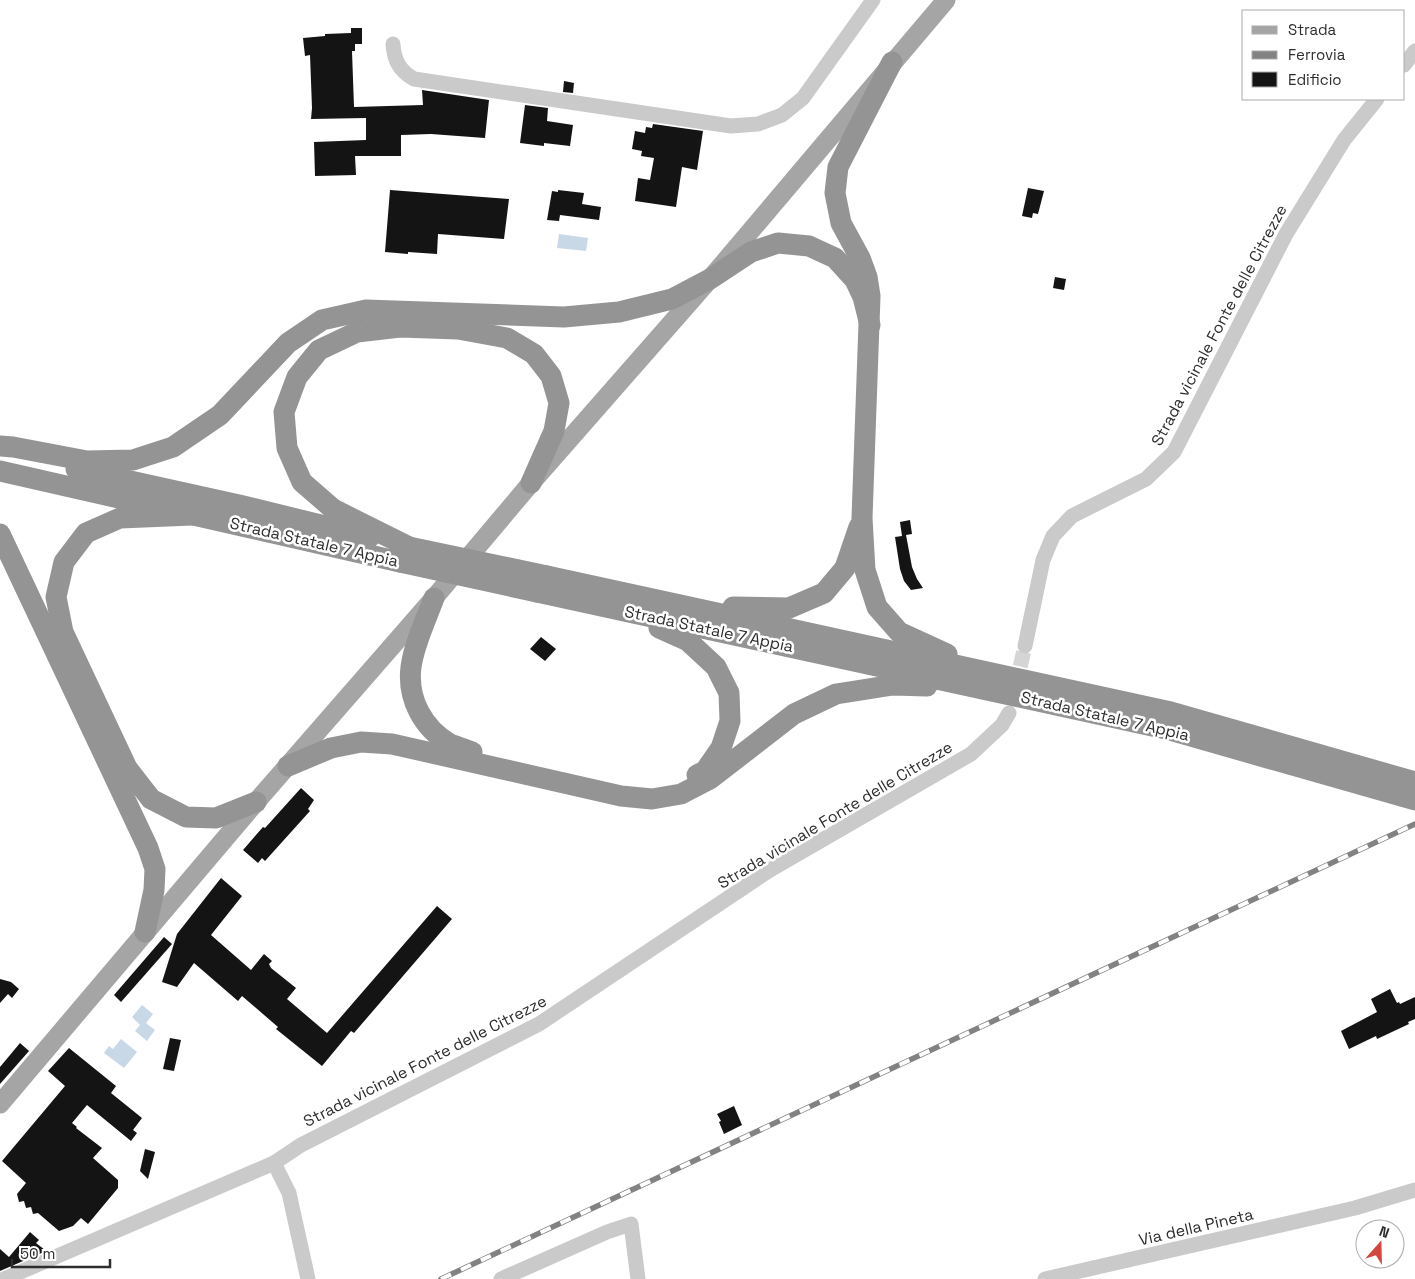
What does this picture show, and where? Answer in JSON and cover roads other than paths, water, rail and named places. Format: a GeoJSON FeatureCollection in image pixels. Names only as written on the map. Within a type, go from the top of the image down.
{"type":"FeatureCollection","features":[{"type":"Feature","properties":{"kind":"highway"},"geometry":{"type":"LineString","coordinates":[[892,62],[838,167],[835,193],[841,223],[860,258],[867,277],[870,296],[862,518],[865,570],[877,607],[899,632],[982,679]]}},
{"type":"Feature","properties":{"kind":"highway"},"geometry":{"type":"LineString","coordinates":[[0,446],[87,461],[133,460],[173,447],[220,414],[288,343],[322,320],[366,310],[564,317],[619,312],[672,299],[710,279],[751,252],[778,244],[810,246],[834,258],[855,280],[863,297],[870,325]]}},
{"type":"Feature","properties":{"kind":"highway"},"geometry":{"type":"LineString","coordinates":[[404,554],[333,509],[302,482],[286,448],[284,412],[297,377],[320,350],[357,332],[400,327],[458,330],[507,338],[534,354],[551,376],[559,403],[554,431],[531,483]]}},
{"type":"Feature","properties":{"kind":"highway","name":"Strada Statale 7 Appia"},"geometry":{"type":"LineString","coordinates":[[0,453],[239,504],[404,554]]}},
{"type":"Feature","properties":{"kind":"highway","name":"Strada Statale 7 Appia"},"geometry":{"type":"LineString","coordinates":[[0,471],[192,515],[404,554],[542,584],[680,605],[982,679],[1166,729],[1415,782]]}},
{"type":"Feature","properties":{"kind":"highway"},"geometry":{"type":"LineString","coordinates":[[192,515],[120,518],[86,533],[64,562],[56,597],[63,632],[127,768],[151,799],[186,817],[216,818],[256,802]]}},
{"type":"Feature","properties":{"kind":"highway"},"geometry":{"type":"LineString","coordinates":[[680,605],[789,608],[824,593],[845,568],[862,518]]}},
{"type":"Feature","properties":{"kind":"highway"},"geometry":{"type":"LineString","coordinates":[[0,534],[148,848],[155,869],[154,890],[145,932]]}},
{"type":"Feature","properties":{"kind":"highway","name":"Strada Statale 7 Appia"},"geometry":{"type":"LineString","coordinates":[[542,584],[616,609],[982,679]]}},
{"type":"Feature","properties":{"kind":"highway"},"geometry":{"type":"LineString","coordinates":[[434,598],[411,666],[410,688],[418,710],[430,729],[451,744],[477,754],[545,770],[622,787],[652,791],[678,786],[704,771],[721,748],[730,721],[729,693],[716,667],[688,640],[616,609]]}},
{"type":"Feature","properties":{"kind":"highway"},"geometry":{"type":"LineString","coordinates":[[288,766],[330,748],[361,742],[392,744],[621,796],[652,799],[681,794],[710,779],[794,714],[836,694],[893,685],[982,679]]}},
{"type":"Feature","properties":{"kind":"highway","name":"Strada Statale 7 Appia"},"geometry":{"type":"LineString","coordinates":[[1304,758],[1415,800]]}},
{"type":"Feature","properties":{"kind":"main road"},"geometry":{"type":"LineString","coordinates":[[0,1104],[256,802],[710,279],[946,0]]}},
{"type":"Feature","properties":{"kind":"street"},"geometry":{"type":"LineString","coordinates":[[393,44],[394,55],[398,65],[414,79],[731,126],[758,124],[782,114],[803,98],[873,0]]}},
{"type":"Feature","properties":{"kind":"street"},"geometry":{"type":"LineString","coordinates":[[1405,64],[1415,51]]}},
{"type":"Feature","properties":{"kind":"street","name":"Strada vicinale Fonte delle Citrezze"},"geometry":{"type":"LineString","coordinates":[[1025,646],[1043,560],[1053,536],[1072,516],[1146,479],[1174,452],[1286,234],[1344,140],[1376,100]]}},
{"type":"Feature","properties":{"kind":"street","name":"Strada vicinale Fonte delle Citrezze"},"geometry":{"type":"LineString","coordinates":[[4,1279],[274,1163],[301,1145],[539,1024],[770,870],[971,754],[1002,725],[1009,713]]}},
{"type":"Feature","properties":{"kind":"street"},"geometry":{"type":"LineString","coordinates":[[274,1163],[289,1193],[308,1279]]}},
{"type":"Feature","properties":{"kind":"street","name":"Via della Pineta"},"geometry":{"type":"LineString","coordinates":[[1045,1279],[1355,1208],[1415,1190]]}},
{"type":"Feature","properties":{"kind":"street"},"geometry":{"type":"LineString","coordinates":[[501,1279],[607,1232],[631,1224],[638,1279]]}},
{"type":"Feature","properties":{"kind":"water"},"geometry":{"type":"Polygon","coordinates":[[[559,234],[588,238],[586,251],[557,248],[559,234]]]}},
{"type":"Feature","properties":{"kind":"water"},"geometry":{"type":"Polygon","coordinates":[[[142,1005],[153,1014],[146,1023],[155,1030],[147,1041],[135,1031],[140,1025],[132,1017],[142,1005]]]}},
{"type":"Feature","properties":{"kind":"water"},"geometry":{"type":"Polygon","coordinates":[[[121,1039],[137,1052],[124,1068],[104,1053],[109,1046],[113,1049],[121,1039]]]}},
{"type":"Feature","properties":{"kind":"tunnel"},"geometry":{"type":"LineString","coordinates":[[1015,689],[1025,646]]}},
{"type":"Feature","properties":{"kind":"railway"},"geometry":{"type":"LineString","coordinates":[[441,1279],[1415,824]]}}]}
